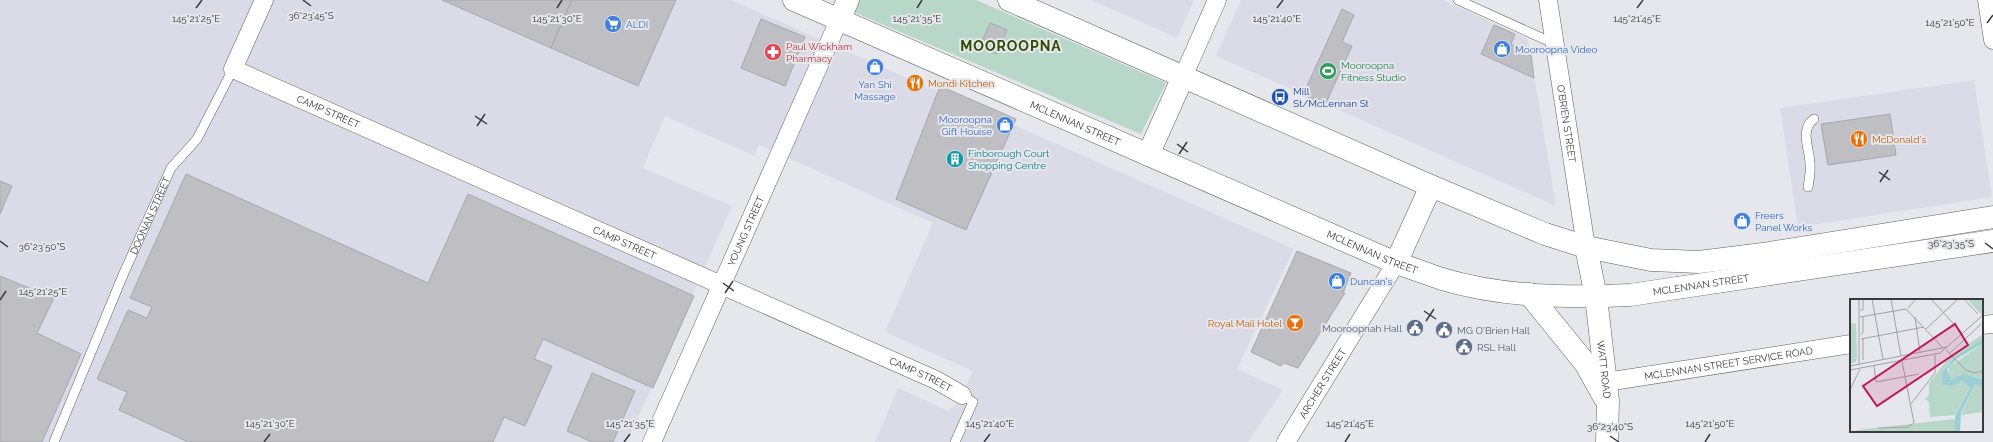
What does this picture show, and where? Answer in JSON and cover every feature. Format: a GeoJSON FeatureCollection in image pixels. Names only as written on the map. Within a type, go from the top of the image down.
{"type":"FeatureCollection","features":[{"type":"Feature","properties":{"kind":"main road","name":"MCLENNAN STREET"},"geometry":{"type":"LineString","coordinates":[[794,0],[1396,263],[1443,279],[1489,289],[1529,294],[1596,297],[1667,291],[1993,241]]}},
{"type":"Feature","properties":{"kind":"main road"},"geometry":{"type":"LineString","coordinates":[[839,20],[848,0]]}},
{"type":"Feature","properties":{"kind":"main road"},"geometry":{"type":"LineString","coordinates":[[1009,0],[1431,186],[1545,234],[1586,247],[1651,260],[1699,262],[1764,254],[1993,217]]}},
{"type":"Feature","properties":{"kind":"main road"},"geometry":{"type":"LineString","coordinates":[[1148,155],[1183,77]]}},
{"type":"Feature","properties":{"kind":"main road"},"geometry":{"type":"LineString","coordinates":[[1396,263],[1431,186]]}},
{"type":"Feature","properties":{"kind":"main road","name":"WATT ROAD"},"geometry":{"type":"LineString","coordinates":[[1586,247],[1596,297],[1606,382],[1608,409],[1607,442]]}},
{"type":"Feature","properties":{"kind":"main road"},"geometry":{"type":"LineString","coordinates":[[1529,294],[1585,363],[1597,381],[1608,409]]}},
{"type":"Feature","properties":{"kind":"street","name":"DOONAN STREET"},"geometry":{"type":"LineString","coordinates":[[233,69],[264,0]]}},
{"type":"Feature","properties":{"kind":"street"},"geometry":{"type":"LineString","coordinates":[[1183,77],[1217,0]]}},
{"type":"Feature","properties":{"kind":"street","name":"O'BRIEN STREET"},"geometry":{"type":"LineString","coordinates":[[1548,0],[1586,247]]}},
{"type":"Feature","properties":{"kind":"street"},"geometry":{"type":"LineString","coordinates":[[1987,0],[1993,40]]}},
{"type":"Feature","properties":{"kind":"street","name":"YOUNG STREET"},"geometry":{"type":"LineString","coordinates":[[652,442],[839,20]]}},
{"type":"Feature","properties":{"kind":"street","name":"CAMP STREET"},"geometry":{"type":"LineString","coordinates":[[233,69],[936,380],[962,395]]}},
{"type":"Feature","properties":{"kind":"street","name":"ARCHER STREET"},"geometry":{"type":"LineString","coordinates":[[1286,442],[1396,263]]}},
{"type":"Feature","properties":{"kind":"street"},"geometry":{"type":"LineString","coordinates":[[1983,325],[1993,324]]}},
{"type":"Feature","properties":{"kind":"street","name":"MCLENNAN STREET SERVICE ROAD"},"geometry":{"type":"LineString","coordinates":[[1606,382],[1850,344]]}},
{"type":"Feature","properties":{"kind":"lane"},"geometry":{"type":"LineString","coordinates":[[1458,0],[1555,44]]}},
{"type":"Feature","properties":{"kind":"lane","name":"DOONAN STREET"},"geometry":{"type":"LineString","coordinates":[[54,442],[124,275],[171,168],[197,139],[233,69]]}},
{"type":"Feature","properties":{"kind":"lane"},"geometry":{"type":"LineString","coordinates":[[1808,187],[1810,165],[1806,132],[1808,123],[1814,119]]}},
{"type":"Feature","properties":{"kind":"lane","name":"CAMP STREET"},"geometry":{"type":"LineString","coordinates":[[955,442],[973,402],[962,395]]}},
{"type":"Feature","properties":{"kind":"shaded area"},"geometry":{"type":"Polygon","coordinates":[[[0,0],[731,0],[1294,249],[1237,369],[1283,390],[1248,442],[875,442],[898,388],[948,411],[958,403],[973,371],[885,332],[933,223],[759,145],[754,156],[665,116],[643,168],[732,206],[627,442],[0,442],[0,0]]]}},
{"type":"Feature","properties":{"kind":"shaded area"},"geometry":{"type":"Polygon","coordinates":[[[1091,0],[1194,0],[1177,38],[1091,0]]]}},
{"type":"Feature","properties":{"kind":"shaded area"},"geometry":{"type":"Polygon","coordinates":[[[1241,0],[1443,0],[1528,39],[1556,206],[1216,56],[1241,0]]]}},
{"type":"Feature","properties":{"kind":"shaded area"},"geometry":{"type":"Polygon","coordinates":[[[1974,80],[1992,197],[1798,227],[1780,108],[1974,80]]]}},
{"type":"Feature","properties":{"kind":"green space"},"geometry":{"type":"Polygon","coordinates":[[[857,0],[976,0],[1166,83],[1141,134],[851,11],[857,0]]]}},
{"type":"Feature","properties":{"kind":"building"},"geometry":{"type":"Polygon","coordinates":[[[442,0],[572,0],[551,48],[442,0]]]}},
{"type":"Feature","properties":{"kind":"building","name":"ALDI"},"geometry":{"type":"Polygon","coordinates":[[[572,0],[676,0],[638,86],[551,48],[572,0]]]}},
{"type":"Feature","properties":{"kind":"building","name":"Mooroopna Fitness Studio"},"geometry":{"type":"Polygon","coordinates":[[[1342,9],[1354,15],[1342,42],[1352,46],[1325,105],[1303,95],[1342,9]]]}},
{"type":"Feature","properties":{"kind":"building","name":"Paul Wickham Pharmacy"},"geometry":{"type":"Polygon","coordinates":[[[761,19],[805,37],[785,86],[741,68],[761,19]]]}},
{"type":"Feature","properties":{"kind":"building"},"geometry":{"type":"Polygon","coordinates":[[[990,23],[1007,30],[997,54],[980,46],[990,23]]]}},
{"type":"Feature","properties":{"kind":"building","name":"Mooroopna Video"},"geometry":{"type":"Polygon","coordinates":[[[1494,25],[1515,34],[1511,44],[1531,53],[1534,78],[1481,54],[1494,25]]]}},
{"type":"Feature","properties":{"kind":"building","name":"Finborough Court Shopping Centre"},"geometry":{"type":"Polygon","coordinates":[[[940,86],[1016,119],[966,230],[896,199],[940,86]]]}},
{"type":"Feature","properties":{"kind":"building","name":"McDonald's"},"geometry":{"type":"Polygon","coordinates":[[[1890,114],[1896,155],[1828,165],[1821,124],[1890,114]]]}},
{"type":"Feature","properties":{"kind":"building"},"geometry":{"type":"Polygon","coordinates":[[[186,174],[428,283],[468,194],[694,296],[653,388],[543,339],[534,359],[552,366],[525,426],[504,417],[493,442],[188,442],[119,410],[127,392],[97,379],[128,310],[147,318],[152,307],[130,298],[186,174]]]}},
{"type":"Feature","properties":{"kind":"building"},"geometry":{"type":"Polygon","coordinates":[[[0,181],[12,186],[0,214],[0,181]]]}},
{"type":"Feature","properties":{"kind":"building","name":"Royal Mail Hotel"},"geometry":{"type":"Polygon","coordinates":[[[1297,251],[1351,273],[1343,293],[1345,293],[1298,368],[1284,363],[1281,366],[1251,352],[1297,251]]]}},
{"type":"Feature","properties":{"kind":"building"},"geometry":{"type":"Polygon","coordinates":[[[0,276],[54,298],[37,333],[81,354],[42,442],[0,442],[0,276]]]}},
{"type":"Feature","properties":{"kind":"building"},"geometry":{"type":"Polygon","coordinates":[[[592,373],[635,391],[613,442],[592,442],[567,431],[592,373]]]}},
{"type":"Feature","properties":{"kind":"place","name":"ALDI"},"geometry":{"type":"Point","coordinates":[613,24]}},
{"type":"Feature","properties":{"kind":"place","name":"Mooroopna Video"},"geometry":{"type":"Point","coordinates":[1502,49]}},
{"type":"Feature","properties":{"kind":"place","name":"Paul Wickham Pharmacy"},"geometry":{"type":"Point","coordinates":[773,52]}},
{"type":"Feature","properties":{"kind":"place","name":"Yan Shi Massage"},"geometry":{"type":"Point","coordinates":[875,67]}},
{"type":"Feature","properties":{"kind":"place","name":"Mooroopna Fitness Studio"},"geometry":{"type":"Point","coordinates":[1328,71]}},
{"type":"Feature","properties":{"kind":"place","name":"Mondi Kitchen"},"geometry":{"type":"Point","coordinates":[915,83]}},
{"type":"Feature","properties":{"kind":"place","name":"Mill St/McLennan St"},"geometry":{"type":"Point","coordinates":[1280,97]}},
{"type":"Feature","properties":{"kind":"place","name":"Mooroopna Gift Houise"},"geometry":{"type":"Point","coordinates":[1005,125]}},
{"type":"Feature","properties":{"kind":"place","name":"McDonald's"},"geometry":{"type":"Point","coordinates":[1859,139]}},
{"type":"Feature","properties":{"kind":"place","name":"Finborough Court Shopping Centre"},"geometry":{"type":"Point","coordinates":[955,159]}},
{"type":"Feature","properties":{"kind":"place","name":"Freers Panel Works"},"geometry":{"type":"Point","coordinates":[1742,221]}},
{"type":"Feature","properties":{"kind":"place","name":"Duncan's"},"geometry":{"type":"Point","coordinates":[1337,281]}},
{"type":"Feature","properties":{"kind":"place","name":"Royal Mail Hotel"},"geometry":{"type":"Point","coordinates":[1295,323]}},
{"type":"Feature","properties":{"kind":"place","name":"Mooroopnah Hall"},"geometry":{"type":"Point","coordinates":[1415,328]}},
{"type":"Feature","properties":{"kind":"place","name":"MG O'Brien Hall"},"geometry":{"type":"Point","coordinates":[1444,330]}},
{"type":"Feature","properties":{"kind":"place","name":"RSL Hall"},"geometry":{"type":"Point","coordinates":[1464,347]}},
{"type":"Feature","properties":{"kind":"district","name":"MOOROOPNA"},"geometry":{"type":"Point","coordinates":[1011,46]}}]}
